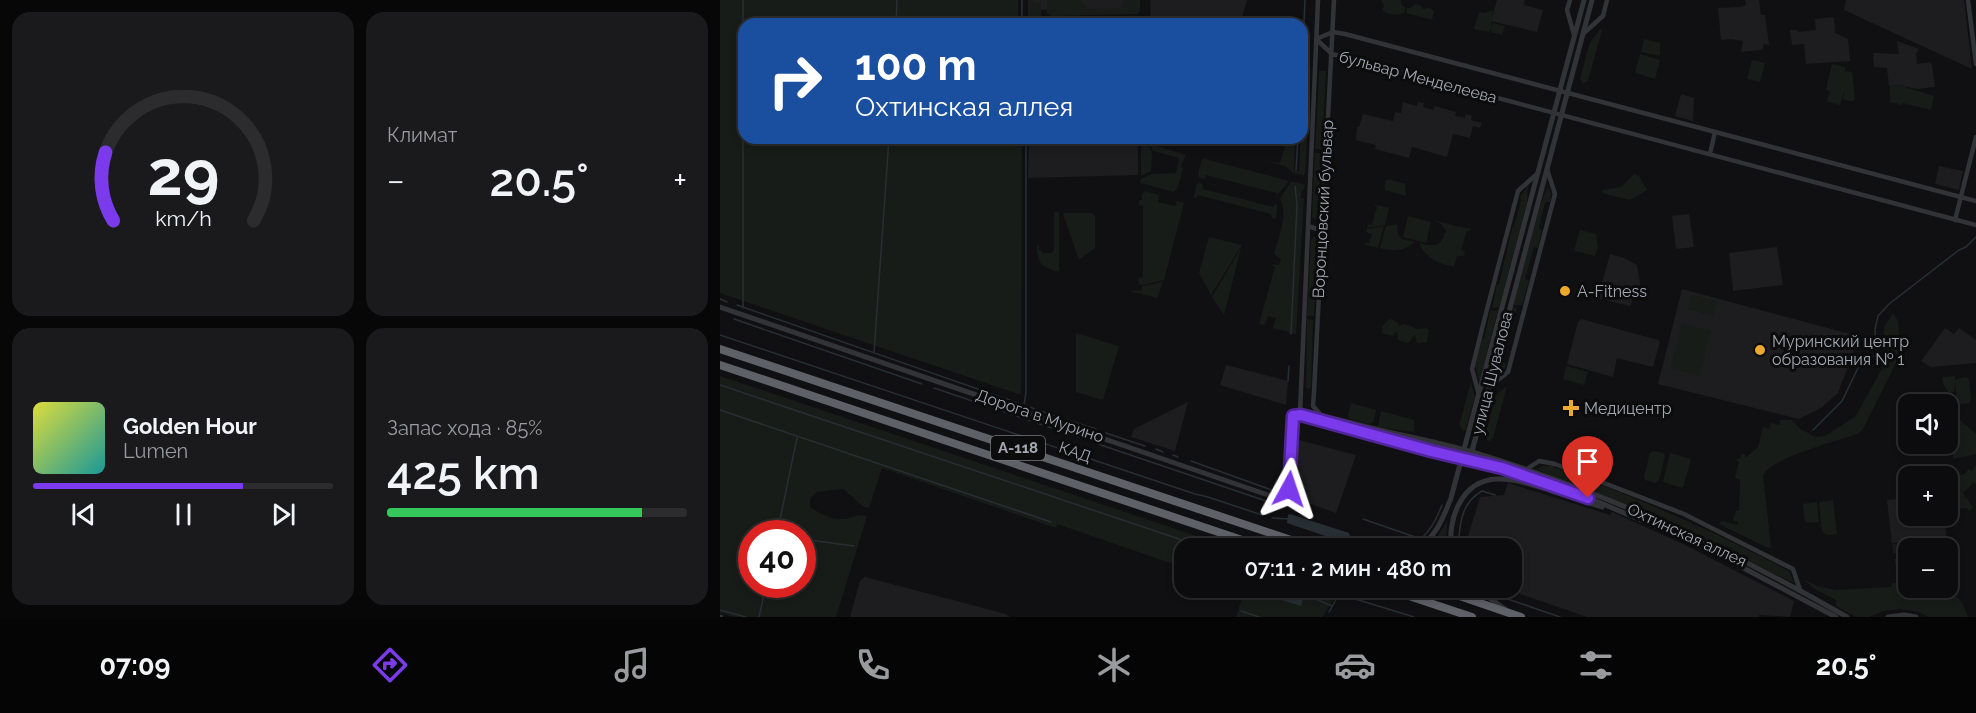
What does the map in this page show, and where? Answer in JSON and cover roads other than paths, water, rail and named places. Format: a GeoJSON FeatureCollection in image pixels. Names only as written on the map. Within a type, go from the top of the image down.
{"type":"FeatureCollection","features":[{"type":"Feature","properties":{"kind":"highway","name":"КАД"},"geometry":{"type":"LineString","coordinates":[[720,349],[1285,538]]}},
{"type":"Feature","properties":{"kind":"highway","name":"КАД"},"geometry":{"type":"LineString","coordinates":[[720,365],[1236,538]]}},
{"type":"Feature","properties":{"kind":"highway"},"geometry":{"type":"LineString","coordinates":[[1414,598],[1467,616]]}},
{"type":"Feature","properties":{"kind":"highway"},"geometry":{"type":"LineString","coordinates":[[1466,598],[1521,617]]}},
{"type":"Feature","properties":{"kind":"street","name":"Воронцовский бульвар"},"geometry":{"type":"LineString","coordinates":[[1300,410],[1318,0]]}},
{"type":"Feature","properties":{"kind":"street","name":"Воронцовский бульвар"},"geometry":{"type":"LineString","coordinates":[[1313,406],[1335,0]]}},
{"type":"Feature","properties":{"kind":"street"},"geometry":{"type":"LineString","coordinates":[[1570,0],[1567,10],[1575,37]]}},
{"type":"Feature","properties":{"kind":"street","name":"улица Шувалова"},"geometry":{"type":"LineString","coordinates":[[1463,458],[1584,0]]}},
{"type":"Feature","properties":{"kind":"street","name":"улица Шувалова"},"geometry":{"type":"LineString","coordinates":[[1463,458],[1472,452],[1592,0]]}},
{"type":"Feature","properties":{"kind":"street"},"geometry":{"type":"LineString","coordinates":[[1584,33],[1603,16],[1607,0]]}},
{"type":"Feature","properties":{"kind":"street"},"geometry":{"type":"LineString","coordinates":[[1968,0],[1976,64]]}},
{"type":"Feature","properties":{"kind":"street","name":"бульвар Менделеева"},"geometry":{"type":"LineString","coordinates":[[1976,201],[1333,32],[1316,39],[1332,54],[1976,225]]}},
{"type":"Feature","properties":{"kind":"street"},"geometry":{"type":"LineString","coordinates":[[1710,154],[1715,132]]}},
{"type":"Feature","properties":{"kind":"street"},"geometry":{"type":"LineString","coordinates":[[1955,220],[1976,137]]}},
{"type":"Feature","properties":{"kind":"street"},"geometry":{"type":"LineString","coordinates":[[1487,389],[1508,372],[1555,194],[1547,168]]}},
{"type":"Feature","properties":{"kind":"street"},"geometry":{"type":"LineString","coordinates":[[1479,395],[1472,369],[1478,342],[1518,191],[1538,172]]}},
{"type":"Feature","properties":{"kind":"street"},"geometry":{"type":"LineString","coordinates":[[1308,226],[1317,229],[1322,227]]}},
{"type":"Feature","properties":{"kind":"street"},"geometry":{"type":"LineString","coordinates":[[1307,236],[1311,234],[1322,236]]}},
{"type":"Feature","properties":{"kind":"street","name":"Дорога в Мурино"},"geometry":{"type":"LineString","coordinates":[[720,307],[1276,497],[1285,494],[1291,480],[1293,416]]}},
{"type":"Feature","properties":{"kind":"street"},"geometry":{"type":"LineString","coordinates":[[1300,410],[1301,408],[1308,410],[1313,406],[1321,415]]}},
{"type":"Feature","properties":{"kind":"street","name":"Охтинская аллея"},"geometry":{"type":"LineString","coordinates":[[1300,410],[1472,452],[1527,469],[1620,504],[1685,532],[1800,590],[1834,614]]}},
{"type":"Feature","properties":{"kind":"street","name":"Охтинская аллея"},"geometry":{"type":"LineString","coordinates":[[1293,416],[1300,410]]}},
{"type":"Feature","properties":{"kind":"street","name":"Охтинская аллея"},"geometry":{"type":"LineString","coordinates":[[1300,410],[1426,450],[1532,478],[1588,498],[1710,550],[1834,614]]}},
{"type":"Feature","properties":{"kind":"street"},"geometry":{"type":"LineString","coordinates":[[1429,538],[1435,533],[1442,520],[1463,458]]}},
{"type":"Feature","properties":{"kind":"street"},"geometry":{"type":"LineString","coordinates":[[1527,469],[1539,461],[1556,464],[1691,518],[1793,569],[1800,590]]}},
{"type":"Feature","properties":{"kind":"street"},"geometry":{"type":"LineString","coordinates":[[1451,538],[1456,509],[1465,495],[1482,483],[1498,478],[1522,482],[1629,516]]}},
{"type":"Feature","properties":{"kind":"street"},"geometry":{"type":"LineString","coordinates":[[1489,598],[1511,613]]}},
{"type":"Feature","properties":{"kind":"street"},"geometry":{"type":"LineString","coordinates":[[1834,614],[1847,617]]}},
{"type":"Feature","properties":{"kind":"street"},"geometry":{"type":"LineString","coordinates":[[1888,617],[1904,615],[1916,617]]}},
{"type":"Feature","properties":{"kind":"waterway"},"geometry":{"type":"LineString","coordinates":[[743,0],[743,18]]}},
{"type":"Feature","properties":{"kind":"waterway"},"geometry":{"type":"LineString","coordinates":[[896,18],[897,0]]}},
{"type":"Feature","properties":{"kind":"waterway"},"geometry":{"type":"LineString","coordinates":[[1022,0],[1022,18]]}},
{"type":"Feature","properties":{"kind":"waterway"},"geometry":{"type":"LineString","coordinates":[[1304,18],[1305,0]]}},
{"type":"Feature","properties":{"kind":"waterway"},"geometry":{"type":"LineString","coordinates":[[743,144],[743,308]]}},
{"type":"Feature","properties":{"kind":"waterway"},"geometry":{"type":"LineString","coordinates":[[874,353],[889,144]]}},
{"type":"Feature","properties":{"kind":"waterway"},"geometry":{"type":"LineString","coordinates":[[1024,404],[1026,393],[1026,144]]}},
{"type":"Feature","properties":{"kind":"waterway"},"geometry":{"type":"LineString","coordinates":[[1296,170],[1298,144]]}},
{"type":"Feature","properties":{"kind":"waterway"},"geometry":{"type":"LineString","coordinates":[[1291,334],[1297,205],[1295,186]]}},
{"type":"Feature","properties":{"kind":"waterway"},"geometry":{"type":"LineString","coordinates":[[1813,430],[1842,401],[1858,368],[1876,353],[1875,329],[1878,316],[1889,304],[1966,247],[1976,237]]}},
{"type":"Feature","properties":{"kind":"waterway"},"geometry":{"type":"LineString","coordinates":[[720,299],[727,302]]}},
{"type":"Feature","properties":{"kind":"waterway"},"geometry":{"type":"LineString","coordinates":[[737,305],[1058,417]]}},
{"type":"Feature","properties":{"kind":"waterway"},"geometry":{"type":"LineString","coordinates":[[734,319],[922,384]]}},
{"type":"Feature","properties":{"kind":"waterway"},"geometry":{"type":"LineString","coordinates":[[720,335],[1262,515]]}},
{"type":"Feature","properties":{"kind":"waterway"},"geometry":{"type":"LineString","coordinates":[[1288,381],[1289,366]]}},
{"type":"Feature","properties":{"kind":"waterway"},"geometry":{"type":"LineString","coordinates":[[720,385],[1176,538]]}},
{"type":"Feature","properties":{"kind":"waterway"},"geometry":{"type":"LineString","coordinates":[[934,388],[1084,439]]}},
{"type":"Feature","properties":{"kind":"waterway"},"geometry":{"type":"LineString","coordinates":[[720,410],[1051,522]]}},
{"type":"Feature","properties":{"kind":"waterway"},"geometry":{"type":"LineString","coordinates":[[1067,420],[1096,429]]}},
{"type":"Feature","properties":{"kind":"waterway"},"geometry":{"type":"LineString","coordinates":[[1106,433],[1145,446]]}},
{"type":"Feature","properties":{"kind":"waterway"},"geometry":{"type":"LineString","coordinates":[[1191,461],[1280,493],[1284,481],[1286,435]]}},
{"type":"Feature","properties":{"kind":"waterway"},"geometry":{"type":"LineString","coordinates":[[780,520],[797,438]]}},
{"type":"Feature","properties":{"kind":"waterway"},"geometry":{"type":"LineString","coordinates":[[1098,444],[1266,501]]}},
{"type":"Feature","properties":{"kind":"waterway"},"geometry":{"type":"LineString","coordinates":[[1156,449],[1163,452]]}},
{"type":"Feature","properties":{"kind":"waterway"},"geometry":{"type":"LineString","coordinates":[[1173,455],[1178,457]]}},
{"type":"Feature","properties":{"kind":"waterway"},"geometry":{"type":"LineString","coordinates":[[1459,538],[1462,517],[1471,500],[1482,491],[1495,495]]}},
{"type":"Feature","properties":{"kind":"waterway"},"geometry":{"type":"LineString","coordinates":[[1422,538],[1436,519],[1442,505]]}},
{"type":"Feature","properties":{"kind":"waterway"},"geometry":{"type":"LineString","coordinates":[[1272,518],[1289,519]]}},
{"type":"Feature","properties":{"kind":"waterway"},"geometry":{"type":"LineString","coordinates":[[1363,519],[1418,538]]}},
{"type":"Feature","properties":{"kind":"waterway"},"geometry":{"type":"LineString","coordinates":[[816,541],[854,546]]}},
{"type":"Feature","properties":{"kind":"waterway"},"geometry":{"type":"LineString","coordinates":[[1329,612],[1339,594],[1414,617]]}},
{"type":"Feature","properties":{"kind":"waterway"},"geometry":{"type":"LineString","coordinates":[[759,617],[763,598]]}},
{"type":"Feature","properties":{"kind":"waterway"},"geometry":{"type":"LineString","coordinates":[[1313,598],[1332,606]]}},
{"type":"Feature","properties":{"kind":"waterway"},"geometry":{"type":"LineString","coordinates":[[1505,598],[1560,617]]}},
{"type":"Feature","properties":{"kind":"waterway"},"geometry":{"type":"LineString","coordinates":[[720,610],[746,617]]}},
{"type":"Feature","properties":{"kind":"waterway"},"geometry":{"type":"LineString","coordinates":[[1241,611],[1259,617]]}},
{"type":"Feature","properties":{"kind":"place","name":"A-Fitness"},"geometry":{"type":"Point","coordinates":[1565,291]}},
{"type":"Feature","properties":{"kind":"place","name":"Муринский центр образования № 1"},"geometry":{"type":"Point","coordinates":[1760,350]}},
{"type":"Feature","properties":{"kind":"place","name":"Медицентр"},"geometry":{"type":"Point","coordinates":[1571,408]}}]}
